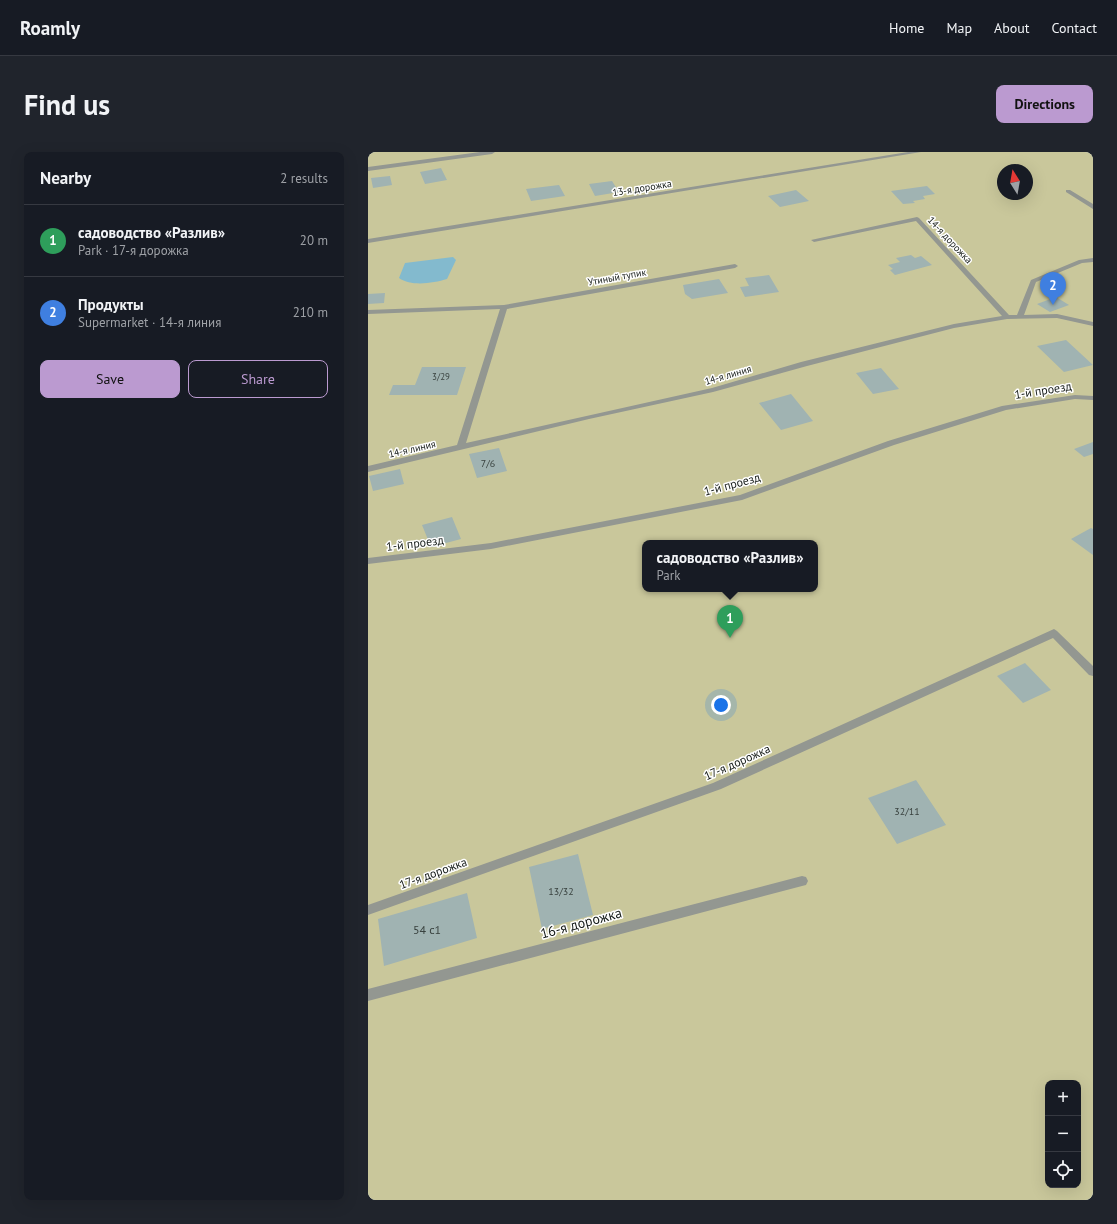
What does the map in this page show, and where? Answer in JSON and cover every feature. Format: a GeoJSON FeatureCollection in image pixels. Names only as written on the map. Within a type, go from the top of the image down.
{"type":"FeatureCollection","features":[{"type":"Feature","properties":{"kind":"street"},"geometry":{"type":"LineString","coordinates":[[368,169],[492,152]]}},
{"type":"Feature","properties":{"kind":"street","name":"13-я дорожка"},"geometry":{"type":"LineString","coordinates":[[368,240],[918,152]]}},
{"type":"Feature","properties":{"kind":"street"},"geometry":{"type":"LineString","coordinates":[[1068,191],[1093,207]]}},
{"type":"Feature","properties":{"kind":"street","name":"14-я дорожка"},"geometry":{"type":"LineString","coordinates":[[814,240],[917,219],[1007,317]]}},
{"type":"Feature","properties":{"kind":"street"},"geometry":{"type":"LineString","coordinates":[[1020,317],[1033,281],[1081,261],[1093,260]]}},
{"type":"Feature","properties":{"kind":"street","name":"Утиный тупик"},"geometry":{"type":"LineString","coordinates":[[368,312],[504,307],[735,266]]}},
{"type":"Feature","properties":{"kind":"street"},"geometry":{"type":"LineString","coordinates":[[462,447],[504,307]]}},
{"type":"Feature","properties":{"kind":"street","name":"14-я линия"},"geometry":{"type":"LineString","coordinates":[[368,469],[589,417],[712,390],[804,364],[954,326],[1007,317],[1057,316],[1093,324]]}},
{"type":"Feature","properties":{"kind":"street","name":"1-й проезд"},"geometry":{"type":"LineString","coordinates":[[368,562],[491,546],[742,497],[891,443],[1005,408],[1075,397],[1093,398]]}},
{"type":"Feature","properties":{"kind":"street","name":"17-я дорожка"},"geometry":{"type":"LineString","coordinates":[[368,910],[716,786],[1054,633],[1093,672]]}},
{"type":"Feature","properties":{"kind":"street","name":"16-я дорожка"},"geometry":{"type":"LineString","coordinates":[[368,995],[802,881]]}},
{"type":"Feature","properties":{"kind":"shaded area"},"geometry":{"type":"Polygon","coordinates":[[[368,152],[1093,152],[1093,1200],[368,1200],[368,152]]]}},
{"type":"Feature","properties":{"kind":"water"},"geometry":{"type":"Polygon","coordinates":[[[453,257],[456,260],[447,279],[429,283],[410,283],[399,278],[405,263],[453,257]]]}},
{"type":"Feature","properties":{"kind":"building"},"geometry":{"type":"Polygon","coordinates":[[[441,168],[447,180],[425,184],[420,172],[441,168]]]}},
{"type":"Feature","properties":{"kind":"building"},"geometry":{"type":"Polygon","coordinates":[[[390,176],[392,185],[373,188],[371,178],[390,176]]]}},
{"type":"Feature","properties":{"kind":"building"},"geometry":{"type":"Polygon","coordinates":[[[612,181],[619,192],[595,196],[589,184],[612,181]]]}},
{"type":"Feature","properties":{"kind":"building"},"geometry":{"type":"Polygon","coordinates":[[[559,185],[565,196],[531,201],[526,189],[559,185]]]}},
{"type":"Feature","properties":{"kind":"building"},"geometry":{"type":"Polygon","coordinates":[[[927,186],[935,194],[923,196],[925,199],[913,201],[915,203],[903,204],[891,191],[927,186]]]}},
{"type":"Feature","properties":{"kind":"building"},"geometry":{"type":"Polygon","coordinates":[[[796,190],[809,201],[780,207],[768,196],[796,190]]]}},
{"type":"Feature","properties":{"kind":"building"},"geometry":{"type":"Polygon","coordinates":[[[911,255],[915,258],[921,256],[932,265],[895,275],[890,270],[893,269],[888,265],[900,262],[896,258],[911,255]]]}},
{"type":"Feature","properties":{"kind":"building"},"geometry":{"type":"Polygon","coordinates":[[[769,275],[779,292],[745,297],[740,287],[749,286],[745,278],[769,275]]]}},
{"type":"Feature","properties":{"kind":"building"},"geometry":{"type":"Polygon","coordinates":[[[719,279],[728,293],[692,299],[685,294],[683,285],[719,279]]]}},
{"type":"Feature","properties":{"kind":"building"},"geometry":{"type":"Polygon","coordinates":[[[385,293],[384,303],[368,304],[368,294],[385,293]]]}},
{"type":"Feature","properties":{"kind":"building"},"geometry":{"type":"Polygon","coordinates":[[[1056,297],[1069,305],[1050,312],[1037,304],[1056,297]]]}},
{"type":"Feature","properties":{"kind":"building"},"geometry":{"type":"Polygon","coordinates":[[[1066,340],[1093,365],[1064,372],[1037,346],[1066,340]]]}},
{"type":"Feature","properties":{"kind":"building"},"geometry":{"type":"Polygon","coordinates":[[[422,367],[466,367],[457,395],[389,395],[393,385],[415,385],[422,367]]]}},
{"type":"Feature","properties":{"kind":"building"},"geometry":{"type":"Polygon","coordinates":[[[881,368],[899,389],[873,394],[856,373],[881,368]]]}},
{"type":"Feature","properties":{"kind":"building"},"geometry":{"type":"Polygon","coordinates":[[[791,394],[813,421],[781,430],[759,403],[791,394]]]}},
{"type":"Feature","properties":{"kind":"building"},"geometry":{"type":"Polygon","coordinates":[[[1093,442],[1093,454],[1084,457],[1074,449],[1093,442]]]}},
{"type":"Feature","properties":{"kind":"building"},"geometry":{"type":"Polygon","coordinates":[[[499,448],[507,471],[477,478],[469,454],[499,448]]]}},
{"type":"Feature","properties":{"kind":"building"},"geometry":{"type":"Polygon","coordinates":[[[400,469],[404,484],[373,491],[369,476],[400,469]]]}},
{"type":"Feature","properties":{"kind":"building"},"geometry":{"type":"Polygon","coordinates":[[[452,517],[461,539],[431,547],[422,525],[452,517]]]}},
{"type":"Feature","properties":{"kind":"building"},"geometry":{"type":"Polygon","coordinates":[[[1091,528],[1093,529],[1093,555],[1071,539],[1091,528]]]}},
{"type":"Feature","properties":{"kind":"building"},"geometry":{"type":"Polygon","coordinates":[[[1025,663],[1051,690],[1023,703],[997,676],[1025,663]]]}},
{"type":"Feature","properties":{"kind":"building"},"geometry":{"type":"Polygon","coordinates":[[[916,780],[946,825],[897,844],[868,798],[916,780]]]}},
{"type":"Feature","properties":{"kind":"building"},"geometry":{"type":"Polygon","coordinates":[[[578,854],[593,915],[542,929],[529,867],[578,854]]]}},
{"type":"Feature","properties":{"kind":"building"},"geometry":{"type":"Polygon","coordinates":[[[467,893],[477,938],[384,966],[378,919],[467,893]]]}},
{"type":"Feature","properties":{"kind":"place","name":"Продукты"},"geometry":{"type":"Point","coordinates":[1053,305]}},
{"type":"Feature","properties":{"kind":"place","name":"садоводство «Разлив»"},"geometry":{"type":"Point","coordinates":[730,638]}}]}
